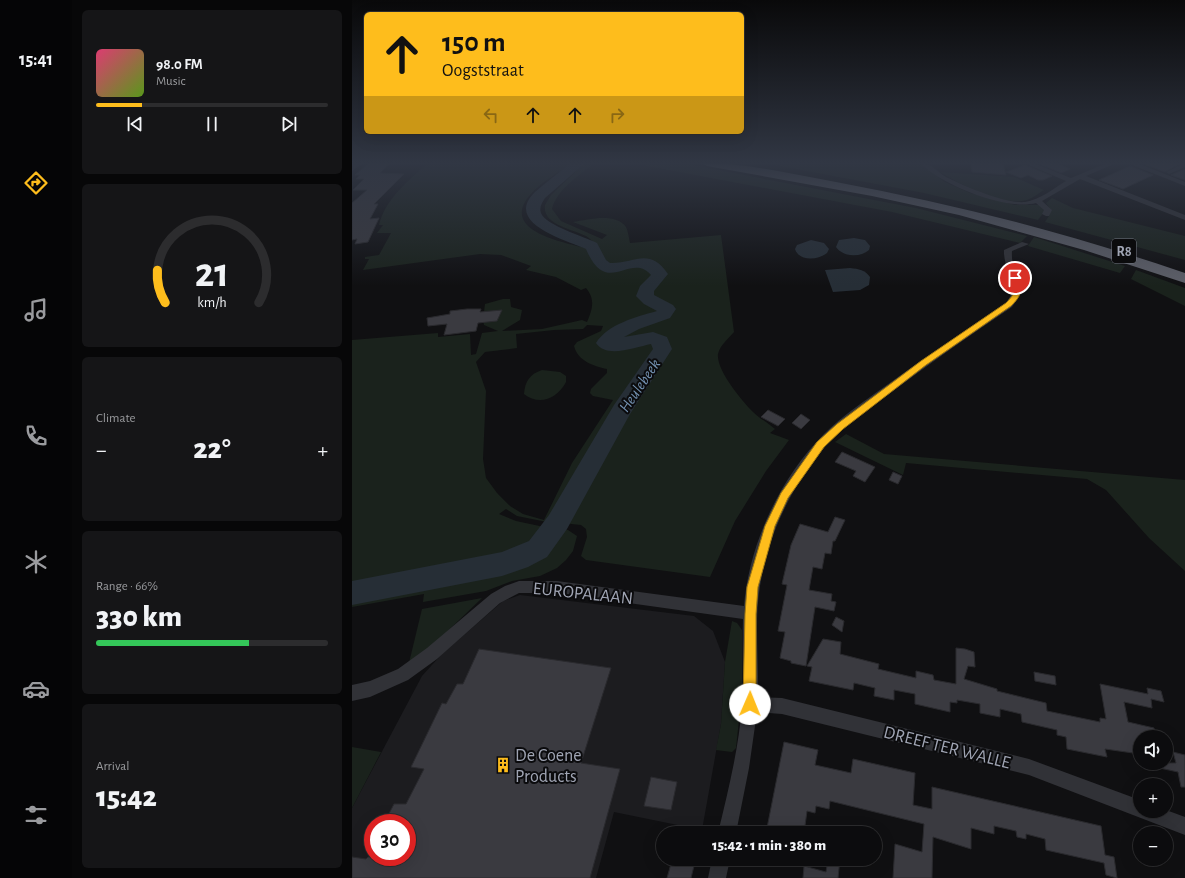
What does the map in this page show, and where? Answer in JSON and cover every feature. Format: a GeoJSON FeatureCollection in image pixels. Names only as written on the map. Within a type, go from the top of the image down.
{"type":"FeatureCollection","features":[{"type":"Feature","properties":{"kind":"highway","name":"R8"},"geometry":{"type":"LineString","coordinates":[[926,204],[986,218],[1118,256],[1185,278]]}},
{"type":"Feature","properties":{"kind":"highway","name":"R8"},"geometry":{"type":"LineString","coordinates":[[948,204],[1063,232],[1181,266]]}},
{"type":"Feature","properties":{"kind":"highway"},"geometry":{"type":"LineString","coordinates":[[1118,256],[1185,283]]}},
{"type":"Feature","properties":{"kind":"street"},"geometry":{"type":"LineString","coordinates":[[1042,204],[1046,206],[1048,210],[1046,214]]}},
{"type":"Feature","properties":{"kind":"street"},"geometry":{"type":"LineString","coordinates":[[1150,204],[1185,218]]}},
{"type":"Feature","properties":{"kind":"street"},"geometry":{"type":"LineString","coordinates":[[729,826],[739,779],[750,704],[751,614],[753,587],[770,526],[784,496],[821,445],[862,408],[924,363],[1009,305],[1017,296],[1018,288],[1006,258],[1008,250],[1025,244]]}},
{"type":"Feature","properties":{"kind":"street","name":"EUROPALAAN"},"geometry":{"type":"LineString","coordinates":[[352,693],[366,691],[388,684],[403,675],[423,662],[493,601],[510,590],[526,586],[562,589],[751,614]]}},
{"type":"Feature","properties":{"kind":"street","name":"DREEF TER WALLE"},"geometry":{"type":"LineString","coordinates":[[750,704],[782,706],[1029,767],[1133,806]]}},
{"type":"Feature","properties":{"kind":"street"},"geometry":{"type":"LineString","coordinates":[[1164,818],[1185,826]]}},
{"type":"Feature","properties":{"kind":"street"},"geometry":{"type":"LineString","coordinates":[[717,878],[720,866]]}},
{"type":"Feature","properties":{"kind":"shaded area"},"geometry":{"type":"Polygon","coordinates":[[[389,204],[524,204],[522,208],[523,218],[529,227],[540,234],[553,239],[590,249],[598,263],[604,268],[611,270],[630,265],[646,267],[655,272],[655,278],[643,289],[642,295],[647,301],[661,310],[658,314],[624,328],[600,342],[602,347],[608,348],[656,341],[659,349],[650,365],[607,427],[552,523],[517,516],[506,509],[499,514],[516,521],[549,528],[534,546],[505,559],[352,589],[352,340],[438,333],[438,337],[470,334],[471,355],[476,354],[482,333],[498,331],[484,325],[483,320],[485,304],[503,299],[510,299],[511,307],[522,310],[520,320],[502,331],[542,329],[582,320],[587,322],[592,309],[591,297],[586,288],[581,290],[556,277],[526,270],[531,266],[501,255],[480,254],[363,270],[369,259],[365,259],[365,257],[379,255],[391,233],[377,233],[383,225],[379,225],[389,204]],[[587,325],[583,329],[516,334],[517,348],[485,352],[476,362],[486,391],[483,459],[486,478],[497,493],[510,506],[523,514],[544,520],[572,463],[613,400],[593,396],[590,393],[591,389],[607,373],[607,369],[587,362],[579,356],[574,346],[577,342],[601,331],[603,326],[587,325]]]}},
{"type":"Feature","properties":{"kind":"shaded area"},"geometry":{"type":"Polygon","coordinates":[[[554,204],[552,209],[561,221],[602,239],[607,235],[573,222],[608,218],[621,222],[626,227],[630,243],[721,235],[734,332],[721,348],[718,354],[718,361],[725,376],[743,401],[755,414],[775,429],[770,433],[789,440],[766,471],[735,521],[710,577],[586,560],[581,556],[587,537],[586,529],[581,525],[562,523],[612,436],[610,435],[657,365],[666,343],[663,338],[651,336],[618,343],[613,343],[613,340],[661,318],[670,310],[652,299],[648,293],[650,288],[664,275],[654,265],[638,259],[615,266],[604,262],[590,239],[580,233],[553,222],[545,212],[545,205],[554,204]]]}},
{"type":"Feature","properties":{"kind":"shaded area"},"geometry":{"type":"Polygon","coordinates":[[[849,204],[895,204],[1027,236],[1020,243],[892,212],[849,204]]]}},
{"type":"Feature","properties":{"kind":"shaded area"},"geometry":{"type":"Polygon","coordinates":[[[970,204],[1040,205],[1044,208],[1044,212],[1038,220],[970,204]]]}},
{"type":"Feature","properties":{"kind":"shaded area"},"geometry":{"type":"Polygon","coordinates":[[[1047,204],[1065,204],[1073,208],[1185,236],[1185,260],[1045,222],[1051,210],[1047,204]]]}},
{"type":"Feature","properties":{"kind":"shaded area"},"geometry":{"type":"Polygon","coordinates":[[[1034,237],[1125,266],[1120,273],[1028,246],[1034,237]]]}},
{"type":"Feature","properties":{"kind":"shaded area"},"geometry":{"type":"Polygon","coordinates":[[[854,238],[865,240],[870,246],[869,250],[865,253],[852,255],[843,253],[836,247],[839,240],[854,238]]]}},
{"type":"Feature","properties":{"kind":"shaded area"},"geometry":{"type":"Polygon","coordinates":[[[811,240],[824,243],[829,249],[827,253],[819,257],[805,258],[797,253],[795,249],[797,245],[811,240]]]}},
{"type":"Feature","properties":{"kind":"shaded area"},"geometry":{"type":"Polygon","coordinates":[[[850,268],[864,271],[870,277],[869,285],[860,290],[833,292],[825,270],[850,268]]]}},
{"type":"Feature","properties":{"kind":"shaded area"},"geometry":{"type":"Polygon","coordinates":[[[1136,270],[1185,288],[1185,306],[1131,279],[1136,270]]]}},
{"type":"Feature","properties":{"kind":"shaded area"},"geometry":{"type":"Polygon","coordinates":[[[542,370],[560,372],[566,376],[566,382],[558,393],[553,396],[547,399],[536,400],[524,394],[525,389],[531,376],[542,370]]]}},
{"type":"Feature","properties":{"kind":"shaded area"},"geometry":{"type":"Polygon","coordinates":[[[846,434],[884,454],[1185,480],[1185,571],[1149,538],[1106,490],[1087,479],[906,463],[903,475],[835,442],[846,434]]]}},
{"type":"Feature","properties":{"kind":"shaded area"},"geometry":{"type":"Polygon","coordinates":[[[557,528],[568,530],[577,536],[573,551],[557,568],[540,576],[512,581],[486,591],[423,602],[424,594],[352,607],[352,598],[492,571],[515,564],[542,548],[557,528]]]}},
{"type":"Feature","properties":{"kind":"shaded area"},"geometry":{"type":"Polygon","coordinates":[[[520,595],[694,616],[713,631],[725,662],[721,724],[703,826],[682,826],[614,812],[596,878],[352,878],[352,808],[422,676],[441,655],[503,601],[520,595]]]}},
{"type":"Feature","properties":{"kind":"shaded area"},"geometry":{"type":"Polygon","coordinates":[[[482,598],[429,649],[409,663],[422,609],[482,598]]]}},
{"type":"Feature","properties":{"kind":"shaded area"},"geometry":{"type":"Polygon","coordinates":[[[732,621],[737,623],[742,630],[742,691],[736,748],[732,752],[716,750],[721,724],[725,662],[732,621]]]}},
{"type":"Feature","properties":{"kind":"shaded area"},"geometry":{"type":"Polygon","coordinates":[[[352,747],[381,752],[352,808],[352,747]]]}},
{"type":"Feature","properties":{"kind":"building"},"geometry":{"type":"Polygon","coordinates":[[[352,204],[378,204],[370,219],[379,218],[368,242],[355,244],[357,239],[352,240],[352,204]]]}},
{"type":"Feature","properties":{"kind":"building"},"geometry":{"type":"Polygon","coordinates":[[[481,309],[480,312],[502,310],[497,321],[478,323],[476,331],[444,335],[447,324],[428,326],[427,318],[450,314],[450,311],[481,309]]]}},
{"type":"Feature","properties":{"kind":"building"},"geometry":{"type":"Polygon","coordinates":[[[768,410],[785,419],[778,426],[761,417],[768,410]]]}},
{"type":"Feature","properties":{"kind":"building"},"geometry":{"type":"Polygon","coordinates":[[[801,414],[810,420],[801,429],[792,423],[801,414]]]}},
{"type":"Feature","properties":{"kind":"building"},"geometry":{"type":"Polygon","coordinates":[[[842,452],[875,467],[865,482],[853,476],[856,471],[835,462],[842,452]]]}},
{"type":"Feature","properties":{"kind":"building"},"geometry":{"type":"Polygon","coordinates":[[[893,472],[902,476],[898,484],[889,480],[893,472]]]}},
{"type":"Feature","properties":{"kind":"building"},"geometry":{"type":"Polygon","coordinates":[[[835,517],[845,520],[835,541],[833,541],[831,554],[825,553],[822,569],[813,567],[809,590],[832,594],[831,601],[836,602],[834,611],[815,607],[806,666],[791,663],[791,661],[780,658],[785,632],[778,631],[787,585],[782,584],[791,545],[800,524],[828,532],[835,517]]]}},
{"type":"Feature","properties":{"kind":"building"},"geometry":{"type":"Polygon","coordinates":[[[836,617],[844,621],[842,632],[832,625],[836,617]]]}},
{"type":"Feature","properties":{"kind":"building"},"geometry":{"type":"Polygon","coordinates":[[[823,639],[841,642],[840,654],[879,664],[878,669],[916,678],[916,671],[933,675],[934,680],[956,684],[956,648],[974,652],[975,667],[968,666],[964,679],[997,689],[997,691],[1046,703],[1047,711],[1100,722],[1100,718],[1106,719],[1100,684],[1148,694],[1147,688],[1161,691],[1164,702],[1151,699],[1152,708],[1124,702],[1128,722],[1154,728],[1154,730],[1133,730],[1133,753],[1105,749],[1107,757],[1067,749],[1066,737],[1057,735],[1057,730],[1022,722],[1021,714],[1000,709],[1000,717],[980,713],[980,704],[957,700],[957,703],[950,702],[950,712],[915,704],[915,694],[894,690],[894,700],[874,696],[875,688],[854,683],[853,690],[809,681],[812,667],[807,666],[823,639]]]}},
{"type":"Feature","properties":{"kind":"building","name":"De Coene Products"},"geometry":{"type":"Polygon","coordinates":[[[479,649],[611,668],[581,763],[620,769],[590,878],[352,878],[352,857],[364,859],[364,866],[416,866],[416,814],[389,814],[394,804],[406,804],[424,769],[411,767],[442,703],[446,704],[457,684],[463,684],[479,649]]]}},
{"type":"Feature","properties":{"kind":"building"},"geometry":{"type":"Polygon","coordinates":[[[1034,672],[1055,676],[1056,685],[1035,681],[1034,672]]]}},
{"type":"Feature","properties":{"kind":"building"},"geometry":{"type":"Polygon","coordinates":[[[784,742],[818,750],[815,765],[851,773],[853,759],[915,773],[913,805],[932,809],[932,787],[1101,826],[1105,855],[1114,857],[1117,878],[1106,875],[1104,863],[1046,850],[1045,839],[1026,834],[1026,839],[1017,837],[1016,831],[994,826],[994,834],[971,828],[971,849],[933,837],[932,878],[893,878],[895,844],[922,852],[924,824],[830,801],[829,809],[816,806],[815,813],[807,811],[805,826],[767,826],[784,742]]]}},
{"type":"Feature","properties":{"kind":"building"},"geometry":{"type":"Polygon","coordinates":[[[1173,752],[1185,755],[1185,787],[1181,787],[1178,772],[1169,770],[1173,770],[1173,763],[1176,763],[1173,752]]]}},
{"type":"Feature","properties":{"kind":"building"},"geometry":{"type":"Polygon","coordinates":[[[651,777],[677,782],[671,810],[644,806],[651,777]]]}},
{"type":"Feature","properties":{"kind":"building"},"geometry":{"type":"Polygon","coordinates":[[[670,866],[694,866],[691,878],[667,878],[670,866]]]}},
{"type":"Feature","properties":{"kind":"building"},"geometry":{"type":"Polygon","coordinates":[[[804,866],[826,872],[827,866],[839,866],[838,878],[803,878],[804,866]]]}},
{"type":"Feature","properties":{"kind":"waterway","name":"Heulebeek"},"geometry":{"type":"LineString","coordinates":[[352,593],[502,564],[519,559],[538,549],[558,522],[621,410],[663,349],[660,342],[653,338],[610,346],[605,343],[625,329],[664,314],[667,309],[645,296],[646,290],[660,274],[653,266],[645,263],[637,263],[613,268],[606,267],[600,263],[592,246],[543,225],[534,215],[534,204]]}},
{"type":"Feature","properties":{"kind":"place","name":"De Coene Products"},"geometry":{"type":"Point","coordinates":[503,765]}},
{"type":"Feature","properties":{"kind":"route"},"geometry":{"type":"LineString","coordinates":[[750,704],[751,614],[753,587],[761,553],[770,526],[784,496],[803,467],[821,445],[840,426],[924,363],[1009,305],[1017,296],[1018,288],[1015,278]]}}]}
